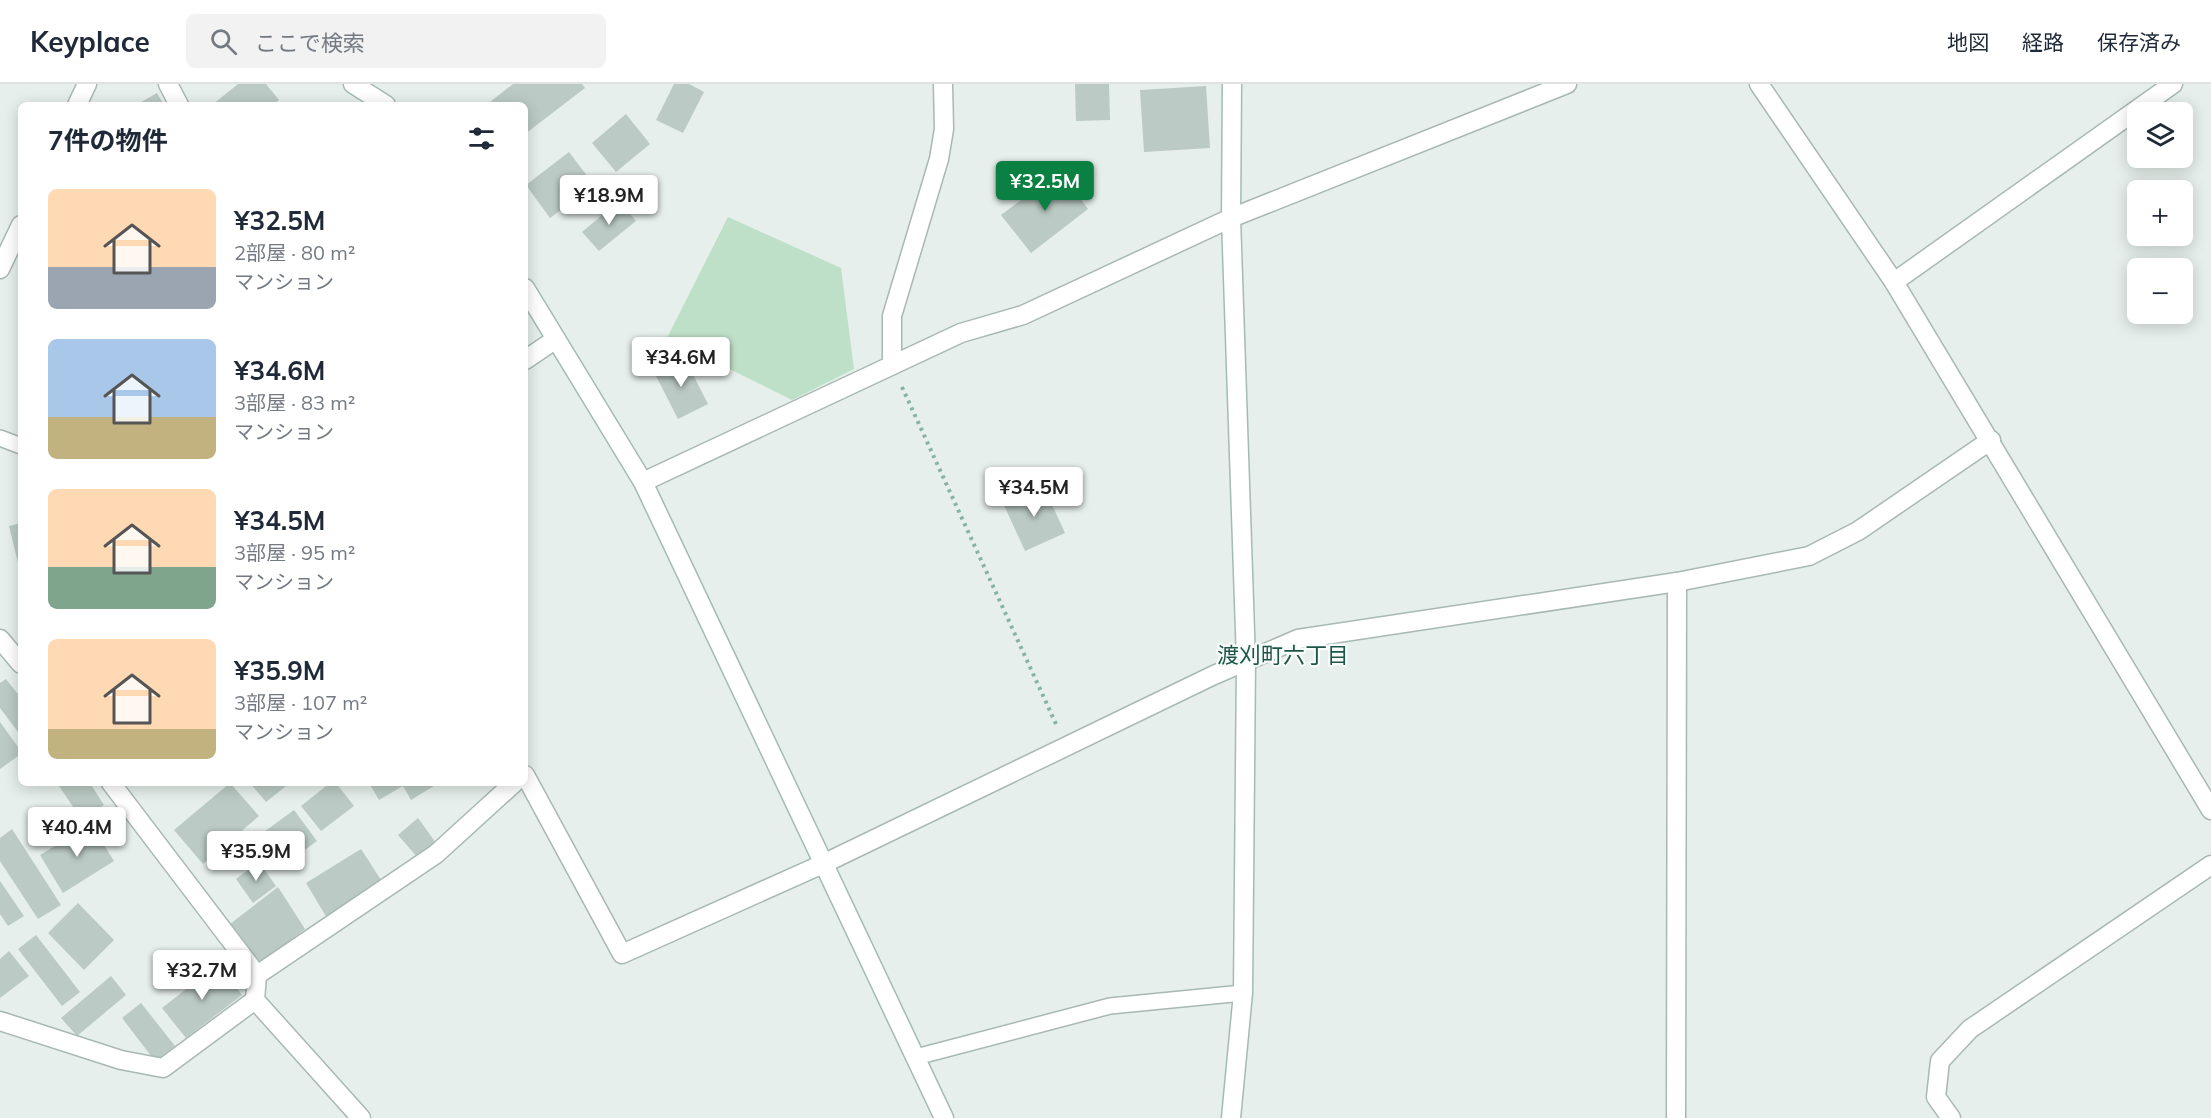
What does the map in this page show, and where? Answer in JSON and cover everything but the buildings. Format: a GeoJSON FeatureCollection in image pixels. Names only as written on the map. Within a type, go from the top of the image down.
{"type":"FeatureCollection","features":[{"type":"Feature","properties":{"kind":"street"},"geometry":{"type":"LineString","coordinates":[[78,102],[87,84]]}},
{"type":"Feature","properties":{"kind":"street"},"geometry":{"type":"LineString","coordinates":[[168,84],[177,102]]}},
{"type":"Feature","properties":{"kind":"street"},"geometry":{"type":"LineString","coordinates":[[353,84],[381,102]]}},
{"type":"Feature","properties":{"kind":"street"},"geometry":{"type":"LineString","coordinates":[[892,365],[892,316],[939,159],[944,129],[943,84]]}},
{"type":"Feature","properties":{"kind":"street"},"geometry":{"type":"LineString","coordinates":[[1231,1118],[1243,993],[1246,661],[1231,218],[1232,84]]}},
{"type":"Feature","properties":{"kind":"street"},"geometry":{"type":"LineString","coordinates":[[643,482],[961,333],[1023,315],[1231,218],[1567,84]]}},
{"type":"Feature","properties":{"kind":"street"},"geometry":{"type":"LineString","coordinates":[[1759,84],[1893,282],[1991,440],[2211,810]]}},
{"type":"Feature","properties":{"kind":"street"},"geometry":{"type":"LineString","coordinates":[[1893,282],[2173,84]]}},
{"type":"Feature","properties":{"kind":"street"},"geometry":{"type":"LineString","coordinates":[[0,270],[18,231]]}},
{"type":"Feature","properties":{"kind":"street"},"geometry":{"type":"LineString","coordinates":[[528,293],[643,482],[944,1118]]}},
{"type":"Feature","properties":{"kind":"street"},"geometry":{"type":"LineString","coordinates":[[528,358],[556,339]]}},
{"type":"Feature","properties":{"kind":"street"},"geometry":{"type":"LineString","coordinates":[[528,781],[622,954],[825,863],[1066,746],[1246,661],[1298,639],[1677,582],[1809,556],[1858,531],[1991,440]]}},
{"type":"Feature","properties":{"kind":"street"},"geometry":{"type":"LineString","coordinates":[[1676,1118],[1677,582]]}},
{"type":"Feature","properties":{"kind":"street"},"geometry":{"type":"LineString","coordinates":[[0,639],[18,660]]}},
{"type":"Feature","properties":{"kind":"street"},"geometry":{"type":"LineString","coordinates":[[0,1021],[121,1060],[163,1068],[255,999],[258,975],[113,786]]}},
{"type":"Feature","properties":{"kind":"street"},"geometry":{"type":"LineString","coordinates":[[258,975],[436,854],[511,786]]}},
{"type":"Feature","properties":{"kind":"street"},"geometry":{"type":"LineString","coordinates":[[1951,1118],[1936,1097],[1940,1061],[1970,1029],[2211,865]]}},
{"type":"Feature","properties":{"kind":"street"},"geometry":{"type":"LineString","coordinates":[[255,999],[361,1118]]}},
{"type":"Feature","properties":{"kind":"lane"},"geometry":{"type":"LineString","coordinates":[[0,438],[18,445]]}},
{"type":"Feature","properties":{"kind":"lane"},"geometry":{"type":"LineString","coordinates":[[916,1058],[1110,1006],[1243,993]]}},
{"type":"Feature","properties":{"kind":"path"},"geometry":{"type":"LineString","coordinates":[[892,365],[1066,746]]}},
{"type":"Feature","properties":{"kind":"green space"},"geometry":{"type":"Polygon","coordinates":[[[728,217],[841,268],[854,369],[792,400],[667,338],[728,217]]]}},
{"type":"Feature","properties":{"kind":"district","name":"渡刈町六丁目"},"geometry":{"type":"Point","coordinates":[1283,655]}}]}
